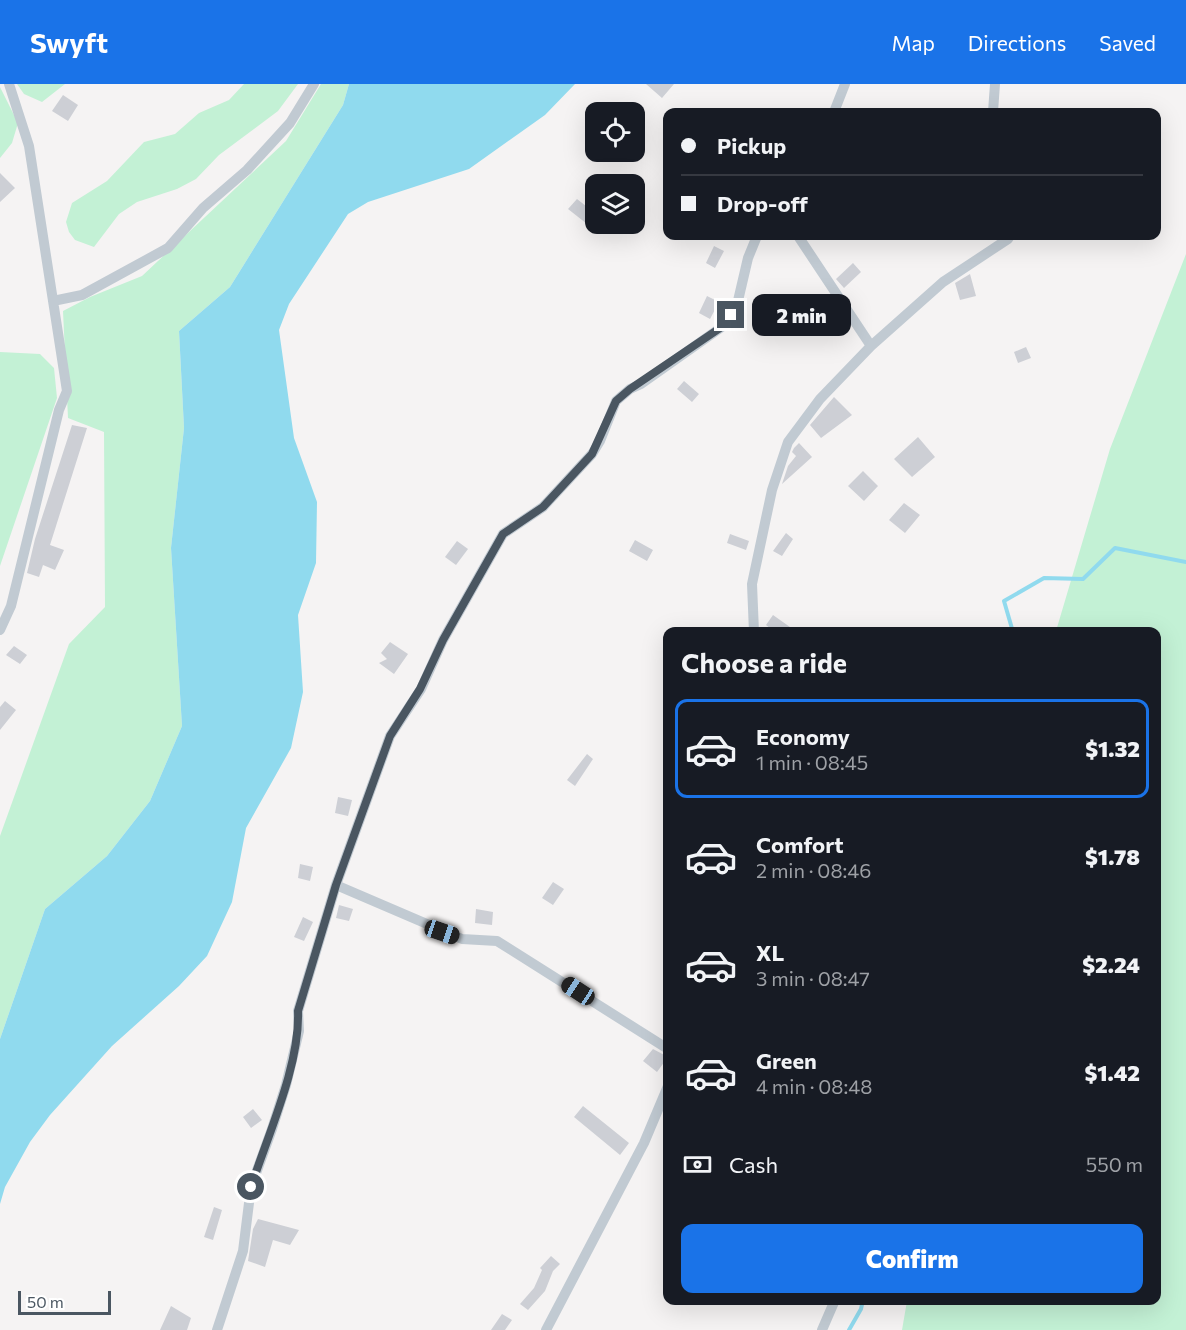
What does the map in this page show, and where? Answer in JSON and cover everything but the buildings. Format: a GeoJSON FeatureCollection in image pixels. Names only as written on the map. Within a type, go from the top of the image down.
{"type":"FeatureCollection","features":[{"type":"Feature","properties":{"kind":"street"},"geometry":{"type":"LineString","coordinates":[[0,630],[10,606],[59,410],[67,391],[60,331],[53,301],[29,146],[9,84]]}},
{"type":"Feature","properties":{"kind":"street"},"geometry":{"type":"LineString","coordinates":[[53,301],[82,296],[168,248],[203,208],[247,170],[290,123],[314,84]]}},
{"type":"Feature","properties":{"kind":"street"},"geometry":{"type":"LineString","coordinates":[[836,108],[845,84]]}},
{"type":"Feature","properties":{"kind":"street"},"geometry":{"type":"LineString","coordinates":[[993,108],[995,84]]}},
{"type":"Feature","properties":{"kind":"street"},"geometry":{"type":"LineString","coordinates":[[217,1330],[243,1251],[251,1187],[286,1084],[299,1031],[298,1011],[336,885],[390,736],[420,689],[443,640],[503,534],[543,507],[592,454],[616,401],[630,389],[726,324],[737,305],[748,258],[755,240]]}},
{"type":"Feature","properties":{"kind":"street"},"geometry":{"type":"LineString","coordinates":[[801,240],[871,346]]}},
{"type":"Feature","properties":{"kind":"street"},"geometry":{"type":"LineString","coordinates":[[754,627],[752,584],[772,490],[788,442],[820,399],[871,346],[943,282],[1006,240]]}},
{"type":"Feature","properties":{"kind":"street"},"geometry":{"type":"LineString","coordinates":[[336,885],[419,919],[452,936],[462,939],[497,940],[663,1047]]}},
{"type":"Feature","properties":{"kind":"street"},"geometry":{"type":"LineString","coordinates":[[546,1330],[647,1137],[663,1098]]}},
{"type":"Feature","properties":{"kind":"street"},"geometry":{"type":"LineString","coordinates":[[822,1330],[833,1305]]}},
{"type":"Feature","properties":{"kind":"green space"},"geometry":{"type":"Polygon","coordinates":[[[17,84],[65,84],[42,102],[24,94],[17,84]]]}},
{"type":"Feature","properties":{"kind":"green space"},"geometry":{"type":"Polygon","coordinates":[[[244,84],[298,84],[278,111],[219,155],[196,179],[177,189],[137,202],[119,214],[94,247],[75,240],[66,222],[72,203],[107,181],[144,142],[175,134],[199,113],[229,100],[244,84]]]}},
{"type":"Feature","properties":{"kind":"green space"},"geometry":{"type":"Polygon","coordinates":[[[321,84],[349,84],[343,105],[230,287],[179,331],[184,428],[171,548],[182,726],[150,801],[107,856],[45,909],[0,1039],[0,836],[69,644],[105,607],[104,432],[68,418],[63,311],[90,297],[142,276],[286,141],[321,84]]]}},
{"type":"Feature","properties":{"kind":"green space"},"geometry":{"type":"Polygon","coordinates":[[[0,87],[18,123],[12,143],[0,158],[0,87]]]}},
{"type":"Feature","properties":{"kind":"green space"},"geometry":{"type":"Polygon","coordinates":[[[1186,254],[1186,1330],[902,1330],[906,1305],[1161,1305],[1161,627],[1057,627],[1110,449],[1186,254]]]}},
{"type":"Feature","properties":{"kind":"green space"},"geometry":{"type":"Polygon","coordinates":[[[0,352],[40,354],[54,368],[57,398],[0,566],[0,352]]]}},
{"type":"Feature","properties":{"kind":"water"},"geometry":{"type":"Polygon","coordinates":[[[349,84],[575,84],[545,115],[469,169],[368,202],[348,214],[289,304],[279,330],[294,438],[317,502],[316,563],[298,615],[303,692],[291,748],[246,828],[232,902],[207,956],[179,986],[112,1046],[50,1115],[30,1142],[5,1187],[0,1204],[0,1039],[45,909],[107,856],[150,801],[182,726],[171,548],[184,428],[179,331],[230,287],[343,105],[349,84]]]}},
{"type":"Feature","properties":{"kind":"waterway"},"geometry":{"type":"LineString","coordinates":[[1012,627],[1004,601],[1044,578],[1083,579],[1115,548],[1186,562]]}},
{"type":"Feature","properties":{"kind":"waterway"},"geometry":{"type":"LineString","coordinates":[[849,1330],[862,1305]]}},
{"type":"Feature","properties":{"kind":"route"},"geometry":{"type":"LineString","coordinates":[[251,1187],[286,1084],[299,1031],[298,1011],[304,998],[336,885],[386,743],[420,689],[443,640],[503,534],[543,507],[592,454],[600,441],[616,401],[630,389],[641,384],[726,324],[731,315]]}}]}
